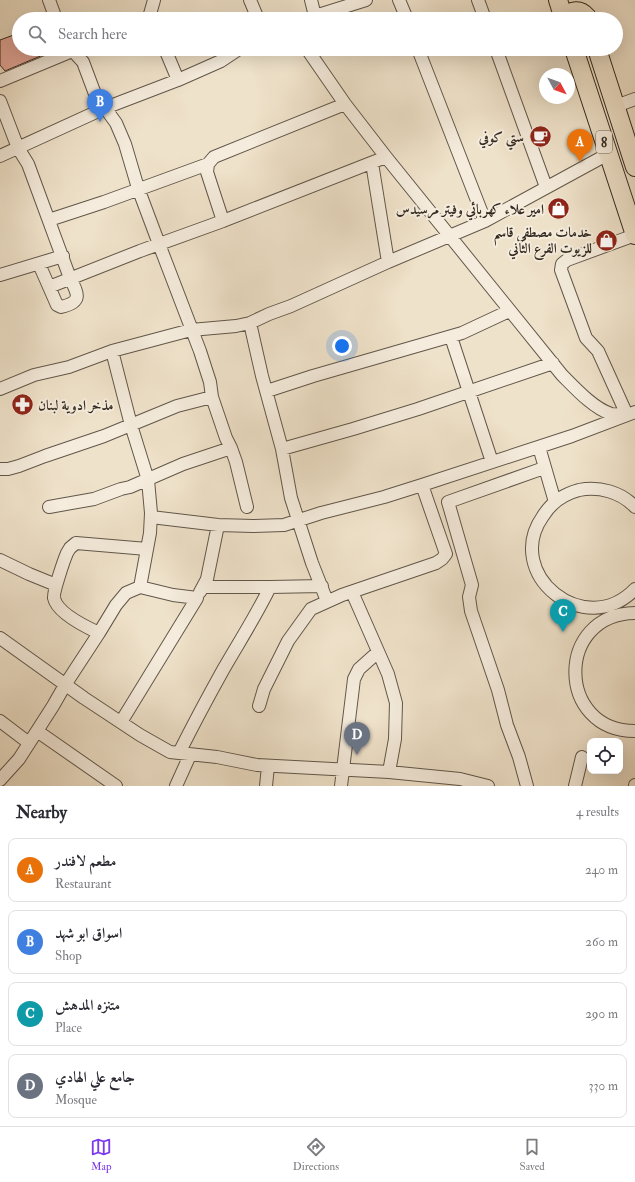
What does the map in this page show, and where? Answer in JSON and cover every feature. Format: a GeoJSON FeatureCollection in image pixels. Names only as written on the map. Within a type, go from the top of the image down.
{"type":"FeatureCollection","features":[{"type":"Feature","properties":{"kind":"highway"},"geometry":{"type":"LineString","coordinates":[[558,0],[562,12]]}},
{"type":"Feature","properties":{"kind":"highway"},"geometry":{"type":"LineString","coordinates":[[582,0],[585,12]]}},
{"type":"Feature","properties":{"kind":"highway"},"geometry":{"type":"LineString","coordinates":[[572,12],[582,12]]}},
{"type":"Feature","properties":{"kind":"highway","name":"8"},"geometry":{"type":"LineString","coordinates":[[576,56],[635,235]]}},
{"type":"Feature","properties":{"kind":"highway","name":"8"},"geometry":{"type":"LineString","coordinates":[[599,56],[635,167]]}},
{"type":"Feature","properties":{"kind":"street"},"geometry":{"type":"LineString","coordinates":[[49,0],[53,12]]}},
{"type":"Feature","properties":{"kind":"street"},"geometry":{"type":"LineString","coordinates":[[149,12],[154,0]]}},
{"type":"Feature","properties":{"kind":"street"},"geometry":{"type":"LineString","coordinates":[[250,0],[255,12]]}},
{"type":"Feature","properties":{"kind":"street"},"geometry":{"type":"LineString","coordinates":[[311,0],[311,12]]}},
{"type":"Feature","properties":{"kind":"street"},"geometry":{"type":"LineString","coordinates":[[327,12],[366,0]]}},
{"type":"Feature","properties":{"kind":"street"},"geometry":{"type":"LineString","coordinates":[[399,0],[404,12]]}},
{"type":"Feature","properties":{"kind":"street"},"geometry":{"type":"LineString","coordinates":[[478,0],[482,12]]}},
{"type":"Feature","properties":{"kind":"street"},"geometry":{"type":"LineString","coordinates":[[0,82],[60,56]]}},
{"type":"Feature","properties":{"kind":"street"},"geometry":{"type":"LineString","coordinates":[[78,56],[83,62],[95,94],[116,124],[122,137],[138,188],[200,351],[210,382],[212,397],[236,462],[247,507]]}},
{"type":"Feature","properties":{"kind":"street"},"geometry":{"type":"LineString","coordinates":[[168,56],[178,80]]}},
{"type":"Feature","properties":{"kind":"street"},"geometry":{"type":"LineString","coordinates":[[0,156],[105,108],[178,80],[221,61],[228,56]]}},
{"type":"Feature","properties":{"kind":"street"},"geometry":{"type":"LineString","coordinates":[[312,56],[345,104],[386,157],[509,311],[574,388],[596,406],[611,414],[631,413]]}},
{"type":"Feature","properties":{"kind":"street"},"geometry":{"type":"LineString","coordinates":[[421,56],[485,221]]}},
{"type":"Feature","properties":{"kind":"street"},"geometry":{"type":"LineString","coordinates":[[499,56],[546,187]]}},
{"type":"Feature","properties":{"kind":"street"},"geometry":{"type":"LineString","coordinates":[[616,106],[635,99]]}},
{"type":"Feature","properties":{"kind":"street"},"geometry":{"type":"LineString","coordinates":[[0,101],[18,148],[30,171],[70,278],[78,293],[78,298],[75,302],[61,307],[57,305],[39,264]]}},
{"type":"Feature","properties":{"kind":"street"},"geometry":{"type":"LineString","coordinates":[[49,220],[104,202],[138,188],[208,164],[214,157],[345,104]]}},
{"type":"Feature","properties":{"kind":"street"},"geometry":{"type":"LineString","coordinates":[[1,384],[69,367],[112,351],[191,330],[236,326],[250,323],[485,221],[608,154]]}},
{"type":"Feature","properties":{"kind":"street"},"geometry":{"type":"LineString","coordinates":[[49,287],[386,157]]}},
{"type":"Feature","properties":{"kind":"street"},"geometry":{"type":"LineString","coordinates":[[372,163],[388,262]]}},
{"type":"Feature","properties":{"kind":"street"},"geometry":{"type":"LineString","coordinates":[[208,164],[207,172],[223,221]]}},
{"type":"Feature","properties":{"kind":"street"},"geometry":{"type":"LineString","coordinates":[[631,413],[598,351],[586,338],[561,270],[562,264],[566,260],[635,235]]}},
{"type":"Feature","properties":{"kind":"street"},"geometry":{"type":"LineString","coordinates":[[0,275],[63,256]]}},
{"type":"Feature","properties":{"kind":"street"},"geometry":{"type":"LineString","coordinates":[[267,391],[313,376],[451,337],[509,311]]}},
{"type":"Feature","properties":{"kind":"street"},"geometry":{"type":"LineString","coordinates":[[250,323],[282,449],[291,498],[312,563],[327,601]]}},
{"type":"Feature","properties":{"kind":"street"},"geometry":{"type":"LineString","coordinates":[[451,337],[492,462]]}},
{"type":"Feature","properties":{"kind":"street"},"geometry":{"type":"LineString","coordinates":[[112,351],[131,425],[148,480],[151,517],[140,587]]}},
{"type":"Feature","properties":{"kind":"street"},"geometry":{"type":"LineString","coordinates":[[282,449],[386,420],[553,363]]}},
{"type":"Feature","properties":{"kind":"street"},"geometry":{"type":"LineString","coordinates":[[0,469],[8,469],[19,466],[131,425],[177,406],[212,397]]}},
{"type":"Feature","properties":{"kind":"street"},"geometry":{"type":"LineString","coordinates":[[151,517],[218,524],[253,526],[284,525],[422,485],[539,447],[631,413]]}},
{"type":"Feature","properties":{"kind":"street"},"geometry":{"type":"LineString","coordinates":[[539,447],[555,502]]}},
{"type":"Feature","properties":{"kind":"street"},"geometry":{"type":"LineString","coordinates":[[49,506],[94,499],[148,480],[183,464],[231,448]]}},
{"type":"Feature","properties":{"kind":"street"},"geometry":{"type":"LineString","coordinates":[[527,786],[519,757],[507,725],[498,690],[471,611],[469,597],[472,585],[448,502],[544,468]]}},
{"type":"Feature","properties":{"kind":"street"},"geometry":{"type":"LineString","coordinates":[[259,706],[264,689],[288,642],[311,609],[327,601],[436,563],[446,554],[422,485]]}},
{"type":"Feature","properties":{"kind":"street"},"geometry":{"type":"LineString","coordinates":[[635,508],[626,499],[601,490],[592,489],[574,492],[555,502],[540,519],[532,544],[534,562],[540,578],[558,598],[570,604],[583,607],[635,613]]}},
{"type":"Feature","properties":{"kind":"street"},"geometry":{"type":"LineString","coordinates":[[121,722],[197,598],[207,579],[218,524]]}},
{"type":"Feature","properties":{"kind":"street"},"geometry":{"type":"LineString","coordinates":[[99,634],[60,609],[54,599],[54,592],[67,553],[70,548],[76,544],[147,549]]}},
{"type":"Feature","properties":{"kind":"street"},"geometry":{"type":"LineString","coordinates":[[0,560],[56,585]]}},
{"type":"Feature","properties":{"kind":"street"},"geometry":{"type":"LineString","coordinates":[[203,587],[270,588],[322,586]]}},
{"type":"Feature","properties":{"kind":"street"},"geometry":{"type":"LineString","coordinates":[[3,781],[37,731],[116,605],[126,593],[140,587],[173,596],[197,598]]}},
{"type":"Feature","properties":{"kind":"street"},"geometry":{"type":"LineString","coordinates":[[180,784],[185,754],[196,718],[270,588]]}},
{"type":"Feature","properties":{"kind":"street"},"geometry":{"type":"LineString","coordinates":[[635,589],[611,611],[582,642],[574,668],[576,685],[582,702],[587,709],[600,721],[616,729],[635,731]]}},
{"type":"Feature","properties":{"kind":"street"},"geometry":{"type":"LineString","coordinates":[[352,592],[388,674],[396,703],[395,739],[389,772]]}},
{"type":"Feature","properties":{"kind":"street"},"geometry":{"type":"LineString","coordinates":[[0,638],[65,685],[170,752],[217,757],[257,765],[389,772],[488,786]]}},
{"type":"Feature","properties":{"kind":"street"},"geometry":{"type":"LineString","coordinates":[[341,786],[354,679],[359,669],[378,652]]}},
{"type":"Feature","properties":{"kind":"street"},"geometry":{"type":"LineString","coordinates":[[0,721],[29,743]]}},
{"type":"Feature","properties":{"kind":"street"},"geometry":{"type":"LineString","coordinates":[[37,731],[107,784]]}},
{"type":"Feature","properties":{"kind":"street"},"geometry":{"type":"LineString","coordinates":[[575,786],[582,757]]}},
{"type":"Feature","properties":{"kind":"street"},"geometry":{"type":"LineString","coordinates":[[266,786],[268,766]]}},
{"type":"Feature","properties":{"kind":"building"},"geometry":{"type":"Polygon","coordinates":[[[12,36],[12,56],[41,56],[5,71],[0,65],[0,40],[12,36]]]}},
{"type":"Feature","properties":{"kind":"place","name":"اسواق ابو شهد"},"geometry":{"type":"Point","coordinates":[100,122]}},
{"type":"Feature","properties":{"kind":"place","name":"ستي كوفي"},"geometry":{"type":"Point","coordinates":[540,137]}},
{"type":"Feature","properties":{"kind":"place","name":"مطعم لافندر"},"geometry":{"type":"Point","coordinates":[580,162]}},
{"type":"Feature","properties":{"kind":"place","name":"امير علاء كهربائي وفيتر مرسيدس"},"geometry":{"type":"Point","coordinates":[559,209]}},
{"type":"Feature","properties":{"kind":"place","name":"خدمات مصطفى قاسم للزيوت الفرع الثاني"},"geometry":{"type":"Point","coordinates":[607,240]}},
{"type":"Feature","properties":{"kind":"place","name":"مذخر ادوية لبنان"},"geometry":{"type":"Point","coordinates":[22,405]}},
{"type":"Feature","properties":{"kind":"place","name":"متنزه المدهش"},"geometry":{"type":"Point","coordinates":[563,632]}},
{"type":"Feature","properties":{"kind":"place","name":"جامع علي الهادي"},"geometry":{"type":"Point","coordinates":[357,755]}}]}
